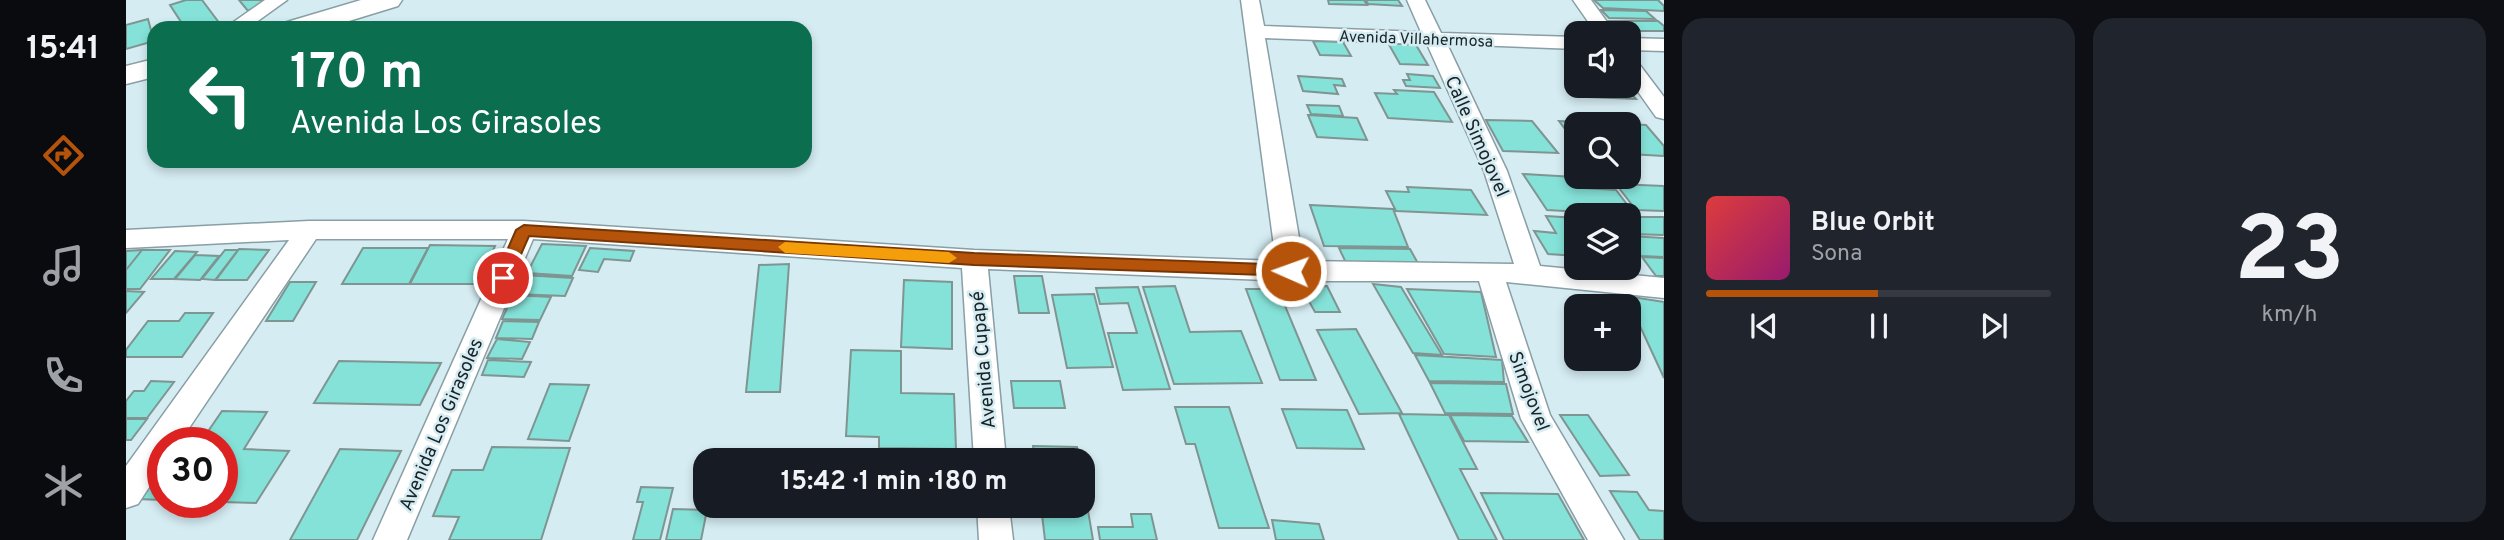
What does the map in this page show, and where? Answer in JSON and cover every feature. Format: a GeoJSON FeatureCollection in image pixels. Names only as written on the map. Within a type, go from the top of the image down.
{"type":"FeatureCollection","features":[{"type":"Feature","properties":{"kind":"street"},"geometry":{"type":"LineString","coordinates":[[245,21],[278,0]]}},
{"type":"Feature","properties":{"kind":"street"},"geometry":{"type":"LineString","coordinates":[[320,21],[389,0]]}},
{"type":"Feature","properties":{"kind":"street"},"geometry":{"type":"LineString","coordinates":[[1250,0],[1291,271]]}},
{"type":"Feature","properties":{"kind":"street","name":"Calle Simojovel"},"geometry":{"type":"LineString","coordinates":[[1416,0],[1507,200],[1521,236],[1530,276]]}},
{"type":"Feature","properties":{"kind":"street"},"geometry":{"type":"LineString","coordinates":[[1582,0],[1597,21]]}},
{"type":"Feature","properties":{"kind":"street","name":"Avenida Villahermosa"},"geometry":{"type":"LineString","coordinates":[[1256,32],[1564,43]]}},
{"type":"Feature","properties":{"kind":"street"},"geometry":{"type":"LineString","coordinates":[[1641,44],[1664,45]]}},
{"type":"Feature","properties":{"kind":"street"},"geometry":{"type":"LineString","coordinates":[[126,75],[147,70]]}},
{"type":"Feature","properties":{"kind":"street"},"geometry":{"type":"LineString","coordinates":[[1641,80],[1664,112]]}},
{"type":"Feature","properties":{"kind":"street"},"geometry":{"type":"LineString","coordinates":[[126,239],[309,230],[524,230],[974,259],[1291,271],[1489,271],[1664,288]]}},
{"type":"Feature","properties":{"kind":"street"},"geometry":{"type":"LineString","coordinates":[[126,493],[309,230]]}},
{"type":"Feature","properties":{"kind":"street","name":"Avenida Los Girasoles"},"geometry":{"type":"LineString","coordinates":[[390,540],[524,230]]}},
{"type":"Feature","properties":{"kind":"street","name":"Avenida Cupapé"},"geometry":{"type":"LineString","coordinates":[[974,259],[989,448]]}},
{"type":"Feature","properties":{"kind":"street","name":"Simojovel"},"geometry":{"type":"LineString","coordinates":[[1489,271],[1536,419],[1607,540]]}},
{"type":"Feature","properties":{"kind":"street"},"geometry":{"type":"LineString","coordinates":[[994,518],[996,540]]}},
{"type":"Feature","properties":{"kind":"building"},"geometry":{"type":"Polygon","coordinates":[[[186,0],[202,0],[218,21],[180,21],[170,5],[186,0]]]}},
{"type":"Feature","properties":{"kind":"building"},"geometry":{"type":"Polygon","coordinates":[[[239,0],[268,0],[248,11],[239,0]]]}},
{"type":"Feature","properties":{"kind":"building"},"geometry":{"type":"Polygon","coordinates":[[[1328,0],[1364,0],[1367,5],[1329,4],[1328,0]]]}},
{"type":"Feature","properties":{"kind":"building"},"geometry":{"type":"Polygon","coordinates":[[[1366,0],[1398,0],[1402,6],[1368,4],[1366,0]]]}},
{"type":"Feature","properties":{"kind":"building"},"geometry":{"type":"Polygon","coordinates":[[[1594,0],[1658,0],[1664,6],[1664,11],[1603,8],[1594,0]]]}},
{"type":"Feature","properties":{"kind":"building"},"geometry":{"type":"Polygon","coordinates":[[[1601,10],[1646,11],[1655,19],[1609,18],[1601,10]]]}},
{"type":"Feature","properties":{"kind":"building"},"geometry":{"type":"Polygon","coordinates":[[[148,19],[147,43],[126,49],[126,25],[148,19]]]}},
{"type":"Feature","properties":{"kind":"building"},"geometry":{"type":"Polygon","coordinates":[[[1641,21],[1658,21],[1664,26],[1664,31],[1641,31],[1641,21]]]}},
{"type":"Feature","properties":{"kind":"building"},"geometry":{"type":"Polygon","coordinates":[[[1313,41],[1343,42],[1351,56],[1320,55],[1313,41]]]}},
{"type":"Feature","properties":{"kind":"building"},"geometry":{"type":"Polygon","coordinates":[[[1388,43],[1416,45],[1428,65],[1400,64],[1388,43]]]}},
{"type":"Feature","properties":{"kind":"building"},"geometry":{"type":"Polygon","coordinates":[[[1407,74],[1433,76],[1440,88],[1406,86],[1403,80],[1410,80],[1407,74]]]}},
{"type":"Feature","properties":{"kind":"building"},"geometry":{"type":"Polygon","coordinates":[[[1298,76],[1342,79],[1345,86],[1334,85],[1338,94],[1303,91],[1298,76]]]}},
{"type":"Feature","properties":{"kind":"building"},"geometry":{"type":"Polygon","coordinates":[[[1394,90],[1434,92],[1452,122],[1388,118],[1375,93],[1397,94],[1394,90]]]}},
{"type":"Feature","properties":{"kind":"building"},"geometry":{"type":"Polygon","coordinates":[[[1307,105],[1339,106],[1343,116],[1311,114],[1307,105]]]}},
{"type":"Feature","properties":{"kind":"building"},"geometry":{"type":"Polygon","coordinates":[[[1308,115],[1357,118],[1367,140],[1317,137],[1308,115]]]}},
{"type":"Feature","properties":{"kind":"building"},"geometry":{"type":"Polygon","coordinates":[[[1486,120],[1532,121],[1558,153],[1503,151],[1486,120]]]}},
{"type":"Feature","properties":{"kind":"building"},"geometry":{"type":"Polygon","coordinates":[[[1641,125],[1646,125],[1664,146],[1664,156],[1641,155],[1641,125]]]}},
{"type":"Feature","properties":{"kind":"building"},"geometry":{"type":"Polygon","coordinates":[[[1523,174],[1564,176],[1564,189],[1616,190],[1626,203],[1564,203],[1564,211],[1547,210],[1523,174]]]}},
{"type":"Feature","properties":{"kind":"building"},"geometry":{"type":"Polygon","coordinates":[[[1641,185],[1664,186],[1664,211],[1641,210],[1641,203],[1631,203],[1620,189],[1641,189],[1641,185]]]}},
{"type":"Feature","properties":{"kind":"building"},"geometry":{"type":"Polygon","coordinates":[[[1407,187],[1471,190],[1487,215],[1396,211],[1386,191],[1409,192],[1407,187]]]}},
{"type":"Feature","properties":{"kind":"building"},"geometry":{"type":"Polygon","coordinates":[[[1310,205],[1393,209],[1408,247],[1324,246],[1310,205]]]}},
{"type":"Feature","properties":{"kind":"building"},"geometry":{"type":"Polygon","coordinates":[[[1546,216],[1564,217],[1564,255],[1548,254],[1534,231],[1556,233],[1546,216]]]}},
{"type":"Feature","properties":{"kind":"building"},"geometry":{"type":"Polygon","coordinates":[[[1641,217],[1664,217],[1664,235],[1641,234],[1641,217]]]}},
{"type":"Feature","properties":{"kind":"building"},"geometry":{"type":"Polygon","coordinates":[[[1641,237],[1664,238],[1664,257],[1641,256],[1641,237]]]}},
{"type":"Feature","properties":{"kind":"building"},"geometry":{"type":"Polygon","coordinates":[[[542,244],[586,246],[572,276],[527,273],[542,244]]]}},
{"type":"Feature","properties":{"kind":"building"},"geometry":{"type":"Polygon","coordinates":[[[430,245],[495,246],[478,284],[410,284],[430,245]]]}},
{"type":"Feature","properties":{"kind":"building"},"geometry":{"type":"Polygon","coordinates":[[[363,248],[428,248],[409,284],[342,284],[363,248]]]}},
{"type":"Feature","properties":{"kind":"building"},"geometry":{"type":"Polygon","coordinates":[[[590,248],[634,251],[630,261],[604,259],[598,272],[579,270],[590,248]]]}},
{"type":"Feature","properties":{"kind":"building"},"geometry":{"type":"Polygon","coordinates":[[[1339,248],[1410,249],[1420,267],[1347,265],[1339,248]]]}},
{"type":"Feature","properties":{"kind":"building"},"geometry":{"type":"Polygon","coordinates":[[[239,249],[269,250],[247,280],[216,280],[239,249]]]}},
{"type":"Feature","properties":{"kind":"building"},"geometry":{"type":"Polygon","coordinates":[[[142,250],[170,250],[140,289],[126,289],[126,270],[142,250]]]}},
{"type":"Feature","properties":{"kind":"building"},"geometry":{"type":"Polygon","coordinates":[[[142,250],[126,270],[126,251],[142,250]]]}},
{"type":"Feature","properties":{"kind":"building"},"geometry":{"type":"Polygon","coordinates":[[[225,250],[238,250],[215,280],[202,279],[225,250]]]}},
{"type":"Feature","properties":{"kind":"building"},"geometry":{"type":"Polygon","coordinates":[[[175,251],[197,252],[174,279],[151,279],[175,251]]]}},
{"type":"Feature","properties":{"kind":"building"},"geometry":{"type":"Polygon","coordinates":[[[195,255],[219,256],[200,280],[175,279],[195,255]]]}},
{"type":"Feature","properties":{"kind":"building"},"geometry":{"type":"Polygon","coordinates":[[[1642,257],[1664,258],[1664,276],[1656,276],[1642,257]]]}},
{"type":"Feature","properties":{"kind":"building"},"geometry":{"type":"Polygon","coordinates":[[[789,264],[780,392],[746,392],[759,265],[789,264]]]}},
{"type":"Feature","properties":{"kind":"building"},"geometry":{"type":"Polygon","coordinates":[[[523,275],[573,278],[565,296],[514,294],[523,275]]]}},
{"type":"Feature","properties":{"kind":"building"},"geometry":{"type":"Polygon","coordinates":[[[1014,276],[1042,276],[1049,313],[1019,313],[1014,276]]]}},
{"type":"Feature","properties":{"kind":"building"},"geometry":{"type":"Polygon","coordinates":[[[904,280],[952,282],[952,349],[901,347],[904,280]]]}},
{"type":"Feature","properties":{"kind":"building"},"geometry":{"type":"Polygon","coordinates":[[[290,282],[316,282],[293,321],[266,321],[290,282]]]}},
{"type":"Feature","properties":{"kind":"building"},"geometry":{"type":"Polygon","coordinates":[[[1373,284],[1401,287],[1442,355],[1413,353],[1373,284]]]}},
{"type":"Feature","properties":{"kind":"building"},"geometry":{"type":"Polygon","coordinates":[[[1175,286],[1190,332],[1241,331],[1262,383],[1174,384],[1143,287],[1175,286]]]}},
{"type":"Feature","properties":{"kind":"building"},"geometry":{"type":"Polygon","coordinates":[[[1327,286],[1340,312],[1315,312],[1301,287],[1327,286]]]}},
{"type":"Feature","properties":{"kind":"building"},"geometry":{"type":"Polygon","coordinates":[[[1138,287],[1170,389],[1123,390],[1108,333],[1137,333],[1128,303],[1100,304],[1096,288],[1138,287]]]}},
{"type":"Feature","properties":{"kind":"building"},"geometry":{"type":"Polygon","coordinates":[[[1246,289],[1278,289],[1316,380],[1280,380],[1246,289]]]}},
{"type":"Feature","properties":{"kind":"building"},"geometry":{"type":"Polygon","coordinates":[[[1407,289],[1481,292],[1496,357],[1444,354],[1407,289]]]}},
{"type":"Feature","properties":{"kind":"building"},"geometry":{"type":"Polygon","coordinates":[[[126,291],[144,292],[126,313],[126,291]]]}},
{"type":"Feature","properties":{"kind":"building"},"geometry":{"type":"Polygon","coordinates":[[[1094,294],[1113,367],[1067,368],[1052,295],[1094,294]]]}},
{"type":"Feature","properties":{"kind":"building"},"geometry":{"type":"Polygon","coordinates":[[[513,295],[551,297],[540,320],[502,319],[513,295]]]}},
{"type":"Feature","properties":{"kind":"building"},"geometry":{"type":"Polygon","coordinates":[[[1641,298],[1664,302],[1664,378],[1641,328],[1641,298]]]}},
{"type":"Feature","properties":{"kind":"building"},"geometry":{"type":"Polygon","coordinates":[[[185,313],[213,313],[182,357],[126,357],[126,350],[148,321],[179,321],[185,313]]]}},
{"type":"Feature","properties":{"kind":"building"},"geometry":{"type":"Polygon","coordinates":[[[503,321],[539,322],[532,339],[496,338],[503,321]]]}},
{"type":"Feature","properties":{"kind":"building"},"geometry":{"type":"Polygon","coordinates":[[[1356,329],[1402,413],[1359,414],[1317,330],[1356,329]]]}},
{"type":"Feature","properties":{"kind":"building"},"geometry":{"type":"Polygon","coordinates":[[[497,339],[530,342],[522,359],[487,358],[497,339]]]}},
{"type":"Feature","properties":{"kind":"building"},"geometry":{"type":"Polygon","coordinates":[[[851,350],[901,351],[901,393],[954,394],[956,448],[879,448],[879,437],[846,436],[851,350]]]}},
{"type":"Feature","properties":{"kind":"building"},"geometry":{"type":"Polygon","coordinates":[[[1415,355],[1502,360],[1504,382],[1429,381],[1415,355]]]}},
{"type":"Feature","properties":{"kind":"building"},"geometry":{"type":"Polygon","coordinates":[[[488,360],[531,362],[524,377],[482,375],[488,360]]]}},
{"type":"Feature","properties":{"kind":"building"},"geometry":{"type":"Polygon","coordinates":[[[339,361],[441,363],[420,405],[314,403],[339,361]]]}},
{"type":"Feature","properties":{"kind":"building"},"geometry":{"type":"Polygon","coordinates":[[[151,381],[174,382],[147,418],[126,418],[126,401],[134,391],[144,391],[151,381]]]}},
{"type":"Feature","properties":{"kind":"building"},"geometry":{"type":"Polygon","coordinates":[[[1011,381],[1060,381],[1065,408],[1014,408],[1011,381]]]}},
{"type":"Feature","properties":{"kind":"building"},"geometry":{"type":"Polygon","coordinates":[[[1430,383],[1506,384],[1513,414],[1445,413],[1430,383]]]}},
{"type":"Feature","properties":{"kind":"building"},"geometry":{"type":"Polygon","coordinates":[[[550,384],[589,385],[569,441],[528,439],[550,384]]]}},
{"type":"Feature","properties":{"kind":"building"},"geometry":{"type":"Polygon","coordinates":[[[1175,407],[1229,407],[1269,528],[1219,528],[1195,444],[1186,444],[1175,407]]]}},
{"type":"Feature","properties":{"kind":"building"},"geometry":{"type":"Polygon","coordinates":[[[1282,409],[1347,410],[1364,449],[1297,448],[1282,409]]]}},
{"type":"Feature","properties":{"kind":"building"},"geometry":{"type":"Polygon","coordinates":[[[222,411],[267,412],[244,449],[289,451],[256,503],[238,502],[238,427],[211,427],[222,411]]]}},
{"type":"Feature","properties":{"kind":"building"},"geometry":{"type":"Polygon","coordinates":[[[1399,414],[1449,415],[1477,469],[1460,469],[1497,540],[1459,540],[1399,414]]]}},
{"type":"Feature","properties":{"kind":"building"},"geometry":{"type":"Polygon","coordinates":[[[1450,415],[1512,416],[1528,442],[1464,441],[1450,415]]]}},
{"type":"Feature","properties":{"kind":"building"},"geometry":{"type":"Polygon","coordinates":[[[1560,415],[1588,415],[1629,475],[1600,476],[1560,415]]]}},
{"type":"Feature","properties":{"kind":"building"},"geometry":{"type":"Polygon","coordinates":[[[126,419],[147,419],[131,440],[126,440],[126,419]]]}},
{"type":"Feature","properties":{"kind":"building"},"geometry":{"type":"Polygon","coordinates":[[[1033,446],[1077,448],[1033,448],[1033,446]]]}},
{"type":"Feature","properties":{"kind":"building"},"geometry":{"type":"Polygon","coordinates":[[[492,447],[570,448],[541,540],[449,540],[459,517],[433,516],[452,470],[483,470],[492,447]]]}},
{"type":"Feature","properties":{"kind":"building"},"geometry":{"type":"Polygon","coordinates":[[[340,449],[401,451],[357,540],[290,540],[340,449]]]}},
{"type":"Feature","properties":{"kind":"building"},"geometry":{"type":"Polygon","coordinates":[[[147,485],[147,499],[137,499],[147,485]]]}},
{"type":"Feature","properties":{"kind":"building"},"geometry":{"type":"Polygon","coordinates":[[[641,487],[673,488],[660,540],[633,540],[643,502],[637,502],[641,487]]]}},
{"type":"Feature","properties":{"kind":"building"},"geometry":{"type":"Polygon","coordinates":[[[1610,491],[1637,492],[1649,510],[1664,511],[1664,540],[1640,540],[1610,491]]]}},
{"type":"Feature","properties":{"kind":"building"},"geometry":{"type":"Polygon","coordinates":[[[1481,493],[1558,494],[1584,540],[1504,540],[1481,493]]]}},
{"type":"Feature","properties":{"kind":"building"},"geometry":{"type":"Polygon","coordinates":[[[673,509],[693,510],[693,518],[705,518],[701,540],[666,540],[673,509]]]}},
{"type":"Feature","properties":{"kind":"building"},"geometry":{"type":"Polygon","coordinates":[[[1131,514],[1151,514],[1157,540],[1100,540],[1098,527],[1133,527],[1131,514]]]}},
{"type":"Feature","properties":{"kind":"building"},"geometry":{"type":"Polygon","coordinates":[[[1042,518],[1089,518],[1093,540],[1045,540],[1042,518]]]}},
{"type":"Feature","properties":{"kind":"building"},"geometry":{"type":"Polygon","coordinates":[[[1272,520],[1319,524],[1324,540],[1276,540],[1272,520]]]}},
{"type":"Feature","properties":{"kind":"slow traffic"},"geometry":{"type":"LineString","coordinates":[[785,247],[949,258]]}},
{"type":"Feature","properties":{"kind":"route"},"geometry":{"type":"LineString","coordinates":[[503,278],[524,230],[974,259],[1291,271]]}}]}
